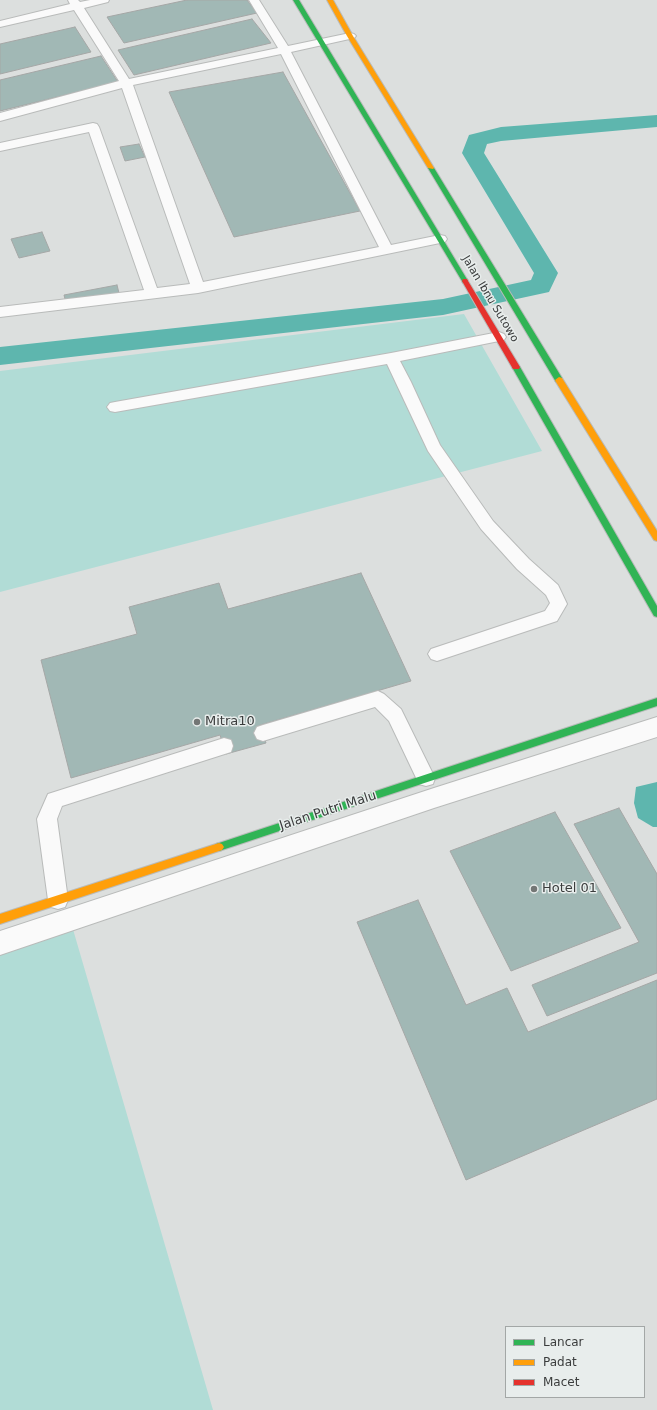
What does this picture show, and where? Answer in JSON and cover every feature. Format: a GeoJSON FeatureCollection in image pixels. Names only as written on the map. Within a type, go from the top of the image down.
{"type":"FeatureCollection","features":[{"type":"Feature","properties":{"kind":"main road","name":"Jalan Ibnu Sutowo"},"geometry":{"type":"LineString","coordinates":[[296,0],[499,337],[657,614]]}},
{"type":"Feature","properties":{"kind":"main road","name":"Jalan Ibnu Sutowo"},"geometry":{"type":"LineString","coordinates":[[330,0],[350,36],[492,268],[517,314],[657,538]]}},
{"type":"Feature","properties":{"kind":"main road","name":"Jalan Putri Malu"},"geometry":{"type":"LineString","coordinates":[[0,919],[657,702]]}},
{"type":"Feature","properties":{"kind":"street","name":"Jalan Putri Malu"},"geometry":{"type":"LineString","coordinates":[[0,943],[434,798],[657,727]]}},
{"type":"Feature","properties":{"kind":"lane"},"geometry":{"type":"LineString","coordinates":[[0,24],[75,3],[104,0]]}},
{"type":"Feature","properties":{"kind":"lane"},"geometry":{"type":"LineString","coordinates":[[254,0],[284,49],[387,249]]}},
{"type":"Feature","properties":{"kind":"lane"},"geometry":{"type":"LineString","coordinates":[[75,3],[126,83],[198,288]]}},
{"type":"Feature","properties":{"kind":"lane"},"geometry":{"type":"LineString","coordinates":[[0,118],[126,83],[350,36]]}},
{"type":"Feature","properties":{"kind":"lane"},"geometry":{"type":"LineString","coordinates":[[0,148],[93,127],[152,294]]}},
{"type":"Feature","properties":{"kind":"lane"},"geometry":{"type":"LineString","coordinates":[[0,312],[198,288],[440,238]]}},
{"type":"Feature","properties":{"kind":"lane"},"geometry":{"type":"LineString","coordinates":[[115,407],[391,358],[499,337]]}},
{"type":"Feature","properties":{"kind":"lane"},"geometry":{"type":"LineString","coordinates":[[391,358],[404,382],[434,447],[487,525],[523,564],[552,590],[559,604],[551,616],[437,654]]}},
{"type":"Feature","properties":{"kind":"lane"},"geometry":{"type":"LineString","coordinates":[[263,733],[378,699],[395,715],[426,778]]}},
{"type":"Feature","properties":{"kind":"lane"},"geometry":{"type":"LineString","coordinates":[[58,900],[47,819],[55,800],[224,746]]}},
{"type":"Feature","properties":{"kind":"shaded area"},"geometry":{"type":"Polygon","coordinates":[[[464,314],[542,451],[0,592],[0,371],[464,314]]]}},
{"type":"Feature","properties":{"kind":"shaded area"},"geometry":{"type":"Polygon","coordinates":[[[70,919],[213,1410],[0,1410],[0,942],[70,919]]]}},
{"type":"Feature","properties":{"kind":"water"},"geometry":{"type":"Polygon","coordinates":[[[657,782],[657,827],[653,827],[638,818],[634,803],[636,787],[657,782]]]}},
{"type":"Feature","properties":{"kind":"building"},"geometry":{"type":"Polygon","coordinates":[[[187,0],[247,0],[257,13],[124,43],[107,17],[187,0]]]}},
{"type":"Feature","properties":{"kind":"building"},"geometry":{"type":"Polygon","coordinates":[[[252,19],[271,43],[134,75],[118,50],[252,19]]]}},
{"type":"Feature","properties":{"kind":"building"},"geometry":{"type":"Polygon","coordinates":[[[75,27],[91,52],[0,74],[0,44],[75,27]]]}},
{"type":"Feature","properties":{"kind":"building"},"geometry":{"type":"Polygon","coordinates":[[[101,56],[118,82],[0,111],[0,80],[101,56]]]}},
{"type":"Feature","properties":{"kind":"building"},"geometry":{"type":"Polygon","coordinates":[[[283,72],[360,211],[234,237],[169,92],[283,72]]]}},
{"type":"Feature","properties":{"kind":"building"},"geometry":{"type":"Polygon","coordinates":[[[139,144],[145,157],[125,161],[120,147],[139,144]]]}},
{"type":"Feature","properties":{"kind":"building"},"geometry":{"type":"Polygon","coordinates":[[[42,232],[50,251],[19,258],[11,239],[42,232]]]}},
{"type":"Feature","properties":{"kind":"building"},"geometry":{"type":"Polygon","coordinates":[[[117,285],[120,297],[67,307],[64,295],[117,285]]]}},
{"type":"Feature","properties":{"kind":"building"},"geometry":{"type":"Polygon","coordinates":[[[361,573],[411,681],[260,725],[266,743],[226,754],[220,735],[71,778],[41,660],[137,634],[129,607],[219,583],[228,609],[361,573]]]}},
{"type":"Feature","properties":{"kind":"building"},"geometry":{"type":"Polygon","coordinates":[[[619,808],[657,874],[657,973],[547,1016],[532,985],[639,942],[574,824],[619,808]]]}},
{"type":"Feature","properties":{"kind":"building","name":"Hotel 01"},"geometry":{"type":"Polygon","coordinates":[[[555,812],[621,928],[511,971],[450,851],[555,812]]]}},
{"type":"Feature","properties":{"kind":"building"},"geometry":{"type":"Polygon","coordinates":[[[418,900],[466,1005],[507,988],[528,1032],[657,980],[657,1099],[466,1180],[357,922],[418,900]]]}},
{"type":"Feature","properties":{"kind":"waterway"},"geometry":{"type":"LineString","coordinates":[[0,356],[443,307],[540,286],[546,273],[473,153],[477,140],[501,134],[657,121]]}},
{"type":"Feature","properties":{"kind":"traffic: fast"},"geometry":{"type":"LineString","coordinates":[[296,0],[465,281]]}},
{"type":"Feature","properties":{"kind":"traffic: fast"},"geometry":{"type":"LineString","coordinates":[[431,168],[559,380]]}},
{"type":"Feature","properties":{"kind":"traffic: fast"},"geometry":{"type":"LineString","coordinates":[[516,367],[657,614]]}},
{"type":"Feature","properties":{"kind":"traffic: fast"},"geometry":{"type":"LineString","coordinates":[[219,847],[657,702]]}},
{"type":"Feature","properties":{"kind":"traffic: slow"},"geometry":{"type":"LineString","coordinates":[[330,0],[350,36],[431,168]]}},
{"type":"Feature","properties":{"kind":"traffic: slow"},"geometry":{"type":"LineString","coordinates":[[559,380],[657,538]]}},
{"type":"Feature","properties":{"kind":"traffic: slow"},"geometry":{"type":"LineString","coordinates":[[0,919],[219,847]]}},
{"type":"Feature","properties":{"kind":"traffic: jam"},"geometry":{"type":"LineString","coordinates":[[465,281],[516,367]]}},
{"type":"Feature","properties":{"kind":"place","name":"Mitra10"},"geometry":{"type":"Point","coordinates":[197,722]}},
{"type":"Feature","properties":{"kind":"place","name":"Hotel 01"},"geometry":{"type":"Point","coordinates":[534,889]}}]}
